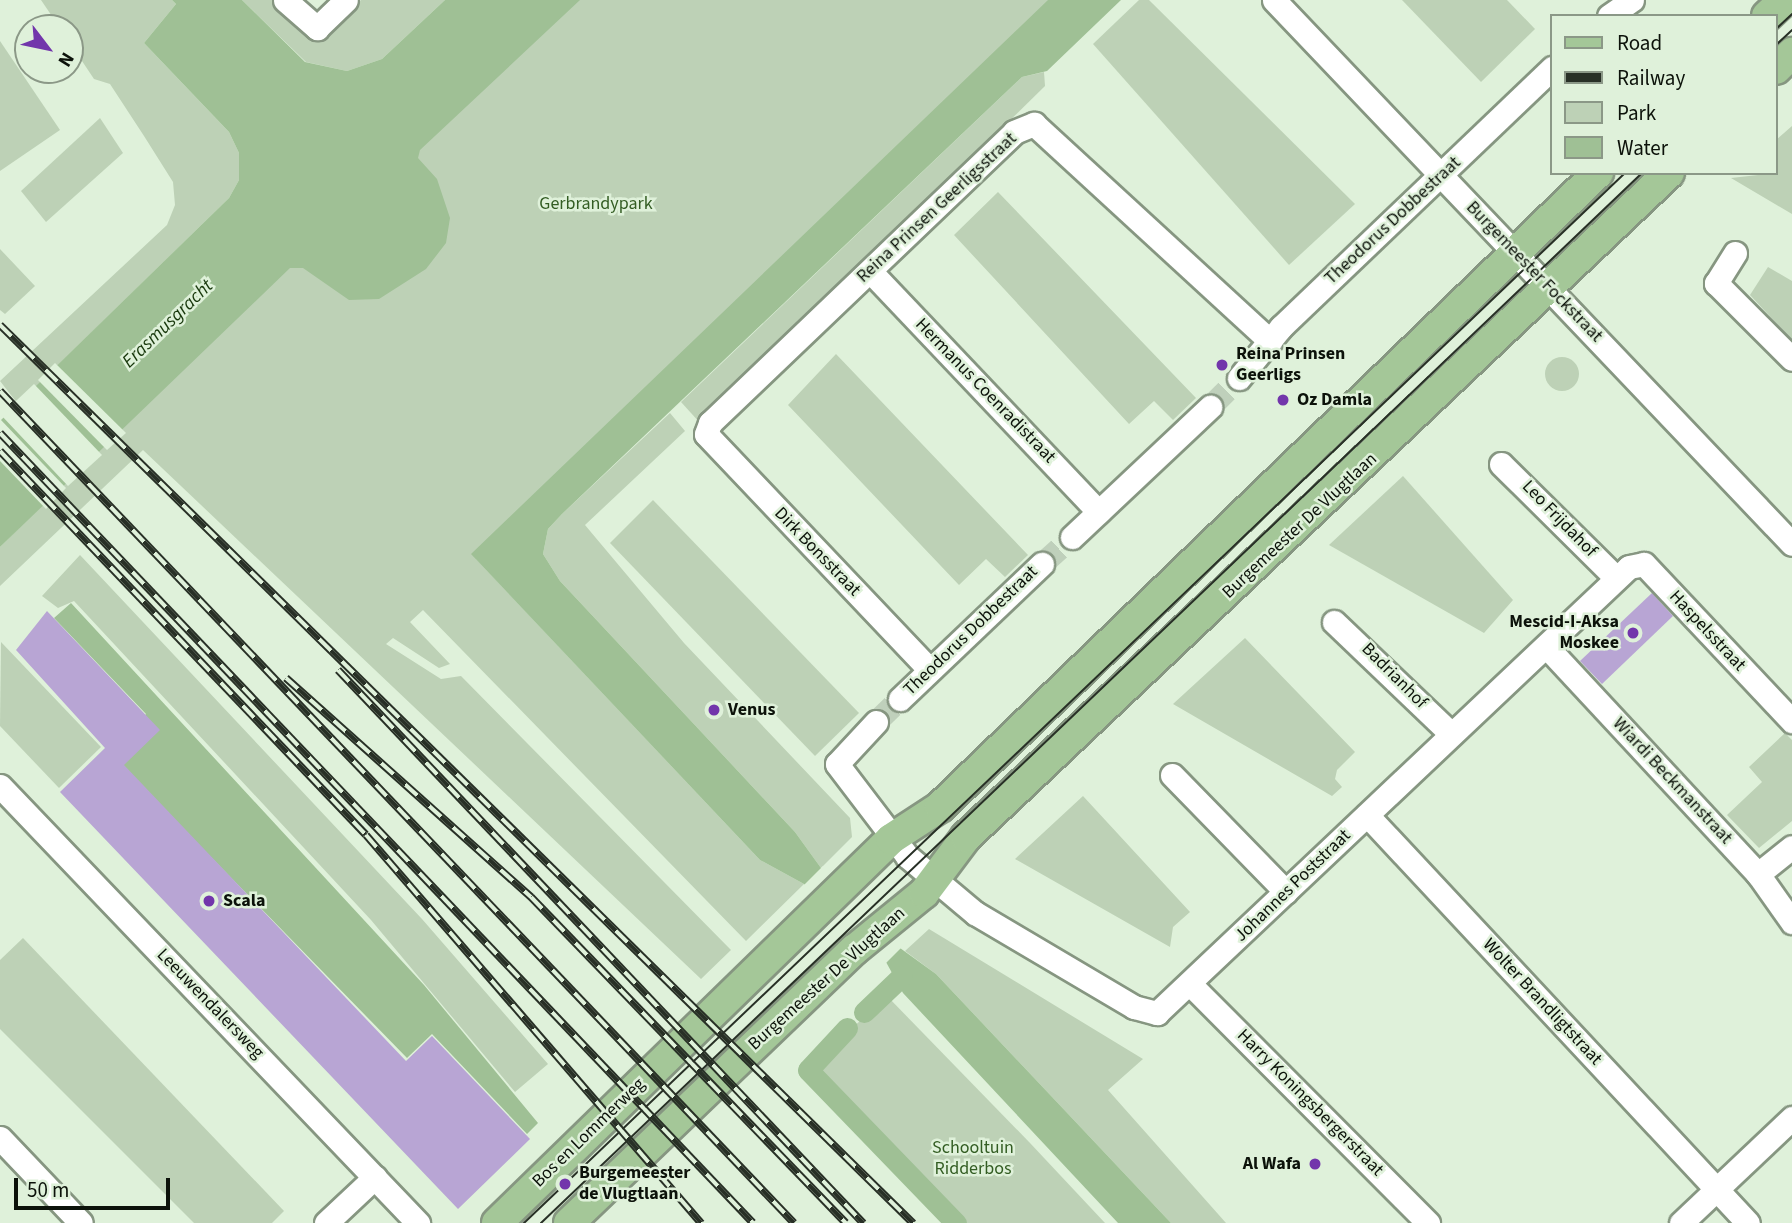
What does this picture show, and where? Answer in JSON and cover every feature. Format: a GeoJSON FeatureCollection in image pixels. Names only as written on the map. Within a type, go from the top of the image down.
{"type":"FeatureCollection","features":[{"type":"Feature","properties":{"kind":"main road"},"geometry":{"type":"LineString","coordinates":[[1769,14],[1784,0]]}},
{"type":"Feature","properties":{"kind":"main road"},"geometry":{"type":"LineString","coordinates":[[1778,67],[1792,53]]}},
{"type":"Feature","properties":{"kind":"main road"},"geometry":{"type":"LineString","coordinates":[[891,839],[940,807],[1596,175]]}},
{"type":"Feature","properties":{"kind":"main road","name":"Burgemeester De Vlugtlaan"},"geometry":{"type":"LineString","coordinates":[[569,1223],[718,1078],[888,919],[936,881],[965,837],[1551,289],[1667,175]]}},
{"type":"Feature","properties":{"kind":"main road","name":"Bos en Lommerweg"},"geometry":{"type":"LineString","coordinates":[[497,1223],[853,883],[891,839]]}},
{"type":"Feature","properties":{"kind":"street"},"geometry":{"type":"LineString","coordinates":[[285,0],[317,28],[346,0]]}},
{"type":"Feature","properties":{"kind":"street","name":"Burgemeester Fockstraat"},"geometry":{"type":"LineString","coordinates":[[1274,0],[1792,544]]}},
{"type":"Feature","properties":{"kind":"street","name":"Theodorus Dobbestraat"},"geometry":{"type":"LineString","coordinates":[[1239,378],[1270,341],[1550,70]]}},
{"type":"Feature","properties":{"kind":"street","name":"Reina Prinsen Geerligsstraat"},"geometry":{"type":"LineString","coordinates":[[706,435],[710,423],[1014,132],[1034,124],[1270,341]]}},
{"type":"Feature","properties":{"kind":"street"},"geometry":{"type":"LineString","coordinates":[[1735,253],[1716,283],[1792,359]]}},
{"type":"Feature","properties":{"kind":"street","name":"Hermanus Coenradistraat"},"geometry":{"type":"LineString","coordinates":[[870,271],[1099,512]]}},
{"type":"Feature","properties":{"kind":"street"},"geometry":{"type":"LineString","coordinates":[[1072,537],[1210,407]]}},
{"type":"Feature","properties":{"kind":"street","name":"Dirk Bonsstraat"},"geometry":{"type":"LineString","coordinates":[[706,435],[929,669]]}},
{"type":"Feature","properties":{"kind":"street","name":"Leo Frijdahof"},"geometry":{"type":"LineString","coordinates":[[1501,464],[1615,576]]}},
{"type":"Feature","properties":{"kind":"street","name":"Theodorus Dobbestraat"},"geometry":{"type":"LineString","coordinates":[[900,699],[1042,564]]}},
{"type":"Feature","properties":{"kind":"street","name":"Haspelsstraat"},"geometry":{"type":"LineString","coordinates":[[1615,576],[1644,564],[1792,721]]}},
{"type":"Feature","properties":{"kind":"street","name":"Johannes Poststraat"},"geometry":{"type":"LineString","coordinates":[[936,881],[975,913],[1134,1007],[1157,1013],[1191,985],[1286,891],[1546,646],[1615,576]]}},
{"type":"Feature","properties":{"kind":"street","name":"Badrianhof"},"geometry":{"type":"LineString","coordinates":[[1334,622],[1451,734]]}},
{"type":"Feature","properties":{"kind":"street","name":"Wiardi Beckmanstraat"},"geometry":{"type":"LineString","coordinates":[[1546,646],[1758,874],[1792,922]]}},
{"type":"Feature","properties":{"kind":"street"},"geometry":{"type":"LineString","coordinates":[[876,722],[837,764],[891,839],[936,881]]}},
{"type":"Feature","properties":{"kind":"street"},"geometry":{"type":"LineString","coordinates":[[1172,775],[1286,891]]}},
{"type":"Feature","properties":{"kind":"street","name":"Leeuwendalersweg"},"geometry":{"type":"LineString","coordinates":[[0,786],[418,1223]]}},
{"type":"Feature","properties":{"kind":"street","name":"Wolter Brandligtstraat"},"geometry":{"type":"LineString","coordinates":[[1367,815],[1748,1223]]}},
{"type":"Feature","properties":{"kind":"street"},"geometry":{"type":"LineString","coordinates":[[1758,874],[1792,847]]}},
{"type":"Feature","properties":{"kind":"street","name":"Harry Koningsbergerstraat"},"geometry":{"type":"LineString","coordinates":[[1191,985],[1428,1223]]}},
{"type":"Feature","properties":{"kind":"street"},"geometry":{"type":"LineString","coordinates":[[1681,1223],[1792,1118]]}},
{"type":"Feature","properties":{"kind":"street"},"geometry":{"type":"LineString","coordinates":[[0,1138],[81,1223]]}},
{"type":"Feature","properties":{"kind":"street"},"geometry":{"type":"LineString","coordinates":[[326,1223],[375,1177]]}},
{"type":"Feature","properties":{"kind":"green space"},"geometry":{"type":"Polygon","coordinates":[[[41,0],[172,0],[176,4],[144,43],[229,132],[239,153],[239,180],[229,198],[18,404],[0,381],[167,225],[175,205],[173,182],[144,136],[110,84],[94,79],[84,64],[84,14],[50,14],[41,0]]]}},
{"type":"Feature","properties":{"kind":"green space"},"geometry":{"type":"Polygon","coordinates":[[[242,0],[279,0],[318,41],[361,0],[445,0],[382,59],[347,71],[306,62],[242,0]]]}},
{"type":"Feature","properties":{"kind":"green space","name":"Gerbrandypark"},"geometry":{"type":"Polygon","coordinates":[[[555,0],[1062,0],[476,559],[760,860],[804,884],[746,941],[423,610],[410,622],[450,664],[439,668],[393,638],[386,644],[441,679],[461,676],[731,950],[701,979],[143,450],[0,586],[0,547],[555,0]]]}},
{"type":"Feature","properties":{"kind":"green space"},"geometry":{"type":"Polygon","coordinates":[[[1139,0],[1149,0],[1355,204],[1289,265],[1093,44],[1139,0]]]}},
{"type":"Feature","properties":{"kind":"green space"},"geometry":{"type":"Polygon","coordinates":[[[1402,0],[1507,0],[1535,29],[1481,82],[1402,0]]]}},
{"type":"Feature","properties":{"kind":"green space"},"geometry":{"type":"Polygon","coordinates":[[[0,41],[14,62],[14,84],[29,84],[60,130],[0,171],[0,41]]]}},
{"type":"Feature","properties":{"kind":"green space"},"geometry":{"type":"Polygon","coordinates":[[[1044,72],[1045,86],[701,424],[681,402],[1022,77],[1044,72]]]}},
{"type":"Feature","properties":{"kind":"green space"},"geometry":{"type":"Polygon","coordinates":[[[100,118],[123,153],[46,222],[21,191],[100,118]]]}},
{"type":"Feature","properties":{"kind":"green space"},"geometry":{"type":"Polygon","coordinates":[[[1792,126],[1792,214],[1731,178],[1778,175],[1778,138],[1792,126]]]}},
{"type":"Feature","properties":{"kind":"green space"},"geometry":{"type":"Polygon","coordinates":[[[998,192],[1196,398],[1173,420],[1154,401],[1129,424],[954,235],[998,192]]]}},
{"type":"Feature","properties":{"kind":"green space"},"geometry":{"type":"Polygon","coordinates":[[[0,249],[35,286],[5,314],[0,310],[0,249]]]}},
{"type":"Feature","properties":{"kind":"green space"},"geometry":{"type":"Polygon","coordinates":[[[1768,267],[1792,281],[1792,340],[1750,295],[1768,267]]]}},
{"type":"Feature","properties":{"kind":"green space"},"geometry":{"type":"Polygon","coordinates":[[[836,354],[1028,555],[1005,577],[986,559],[959,585],[788,405],[836,354]]]}},
{"type":"Feature","properties":{"kind":"green space"},"geometry":{"type":"Polygon","coordinates":[[[1562,357],[1574,362],[1579,374],[1574,386],[1562,391],[1550,386],[1545,374],[1550,362],[1562,357]]]}},
{"type":"Feature","properties":{"kind":"green space"},"geometry":{"type":"Polygon","coordinates":[[[670,413],[685,431],[585,525],[684,643],[850,818],[852,837],[821,868],[795,832],[560,581],[543,554],[548,529],[670,413]]]}},
{"type":"Feature","properties":{"kind":"green space"},"geometry":{"type":"Polygon","coordinates":[[[1403,476],[1513,600],[1484,633],[1329,545],[1403,476]]]}},
{"type":"Feature","properties":{"kind":"green space"},"geometry":{"type":"Polygon","coordinates":[[[653,500],[859,713],[815,756],[610,543],[653,500]]]}},
{"type":"Feature","properties":{"kind":"green space"},"geometry":{"type":"Polygon","coordinates":[[[80,555],[422,919],[548,1064],[515,1092],[371,920],[74,601],[58,608],[42,596],[80,555]]]}},
{"type":"Feature","properties":{"kind":"green space"},"geometry":{"type":"Polygon","coordinates":[[[1245,638],[1355,752],[1337,770],[1335,779],[1342,787],[1332,796],[1173,704],[1245,638]]]}},
{"type":"Feature","properties":{"kind":"green space"},"geometry":{"type":"Polygon","coordinates":[[[1,642],[101,747],[59,788],[0,726],[1,642]]]}},
{"type":"Feature","properties":{"kind":"green space"},"geometry":{"type":"Polygon","coordinates":[[[1785,733],[1792,740],[1792,821],[1759,848],[1727,815],[1762,782],[1749,767],[1785,733]]]}},
{"type":"Feature","properties":{"kind":"green space"},"geometry":{"type":"Polygon","coordinates":[[[1083,796],[1190,912],[1173,927],[1170,947],[1015,859],[1083,796]]]}},
{"type":"Feature","properties":{"kind":"green space"},"geometry":{"type":"Polygon","coordinates":[[[929,929],[1143,1059],[1108,1090],[1226,1223],[1171,1223],[936,974],[905,951],[929,929]]]}},
{"type":"Feature","properties":{"kind":"green space"},"geometry":{"type":"Polygon","coordinates":[[[23,938],[284,1211],[272,1223],[194,1223],[0,1029],[0,960],[23,938]]]}},
{"type":"Feature","properties":{"kind":"green space","name":"Schooltuin Ridderbos"},"geometry":{"type":"Polygon","coordinates":[[[887,996],[1105,1223],[962,1223],[810,1067],[887,996]]]}},
{"type":"Feature","properties":{"kind":"water","name":"Erasmusgracht"},"geometry":{"type":"Polygon","coordinates":[[[172,0],[242,0],[305,62],[347,71],[382,59],[445,0],[580,0],[420,150],[418,158],[437,179],[450,218],[446,243],[426,269],[379,299],[349,300],[303,268],[290,268],[0,547],[0,421],[229,198],[239,180],[239,153],[229,132],[144,43],[176,4],[172,0]]]}},
{"type":"Feature","properties":{"kind":"water"},"geometry":{"type":"Polygon","coordinates":[[[1048,0],[1121,0],[1047,71],[1022,77],[562,514],[548,529],[543,554],[560,581],[795,832],[821,868],[900,948],[936,974],[1171,1223],[1118,1223],[903,993],[886,962],[804,884],[760,860],[471,554],[1048,0]]]}},
{"type":"Feature","properties":{"kind":"water"},"geometry":{"type":"Polygon","coordinates":[[[71,603],[424,985],[538,1123],[527,1134],[432,1034],[407,1058],[118,762],[120,743],[146,714],[54,618],[71,603]]]}},
{"type":"Feature","properties":{"kind":"pier"},"geometry":{"type":"Polygon","coordinates":[[[55,363],[126,433],[107,450],[38,380],[55,363]]]}},
{"type":"Feature","properties":{"kind":"pier"},"geometry":{"type":"Polygon","coordinates":[[[34,384],[102,455],[68,486],[1,415],[34,384]]]}},
{"type":"Feature","properties":{"kind":"pier"},"geometry":{"type":"Polygon","coordinates":[[[0,419],[66,488],[46,509],[0,461],[0,419]]]}},
{"type":"Feature","properties":{"kind":"pier"},"geometry":{"type":"Polygon","coordinates":[[[823,866],[903,946],[884,965],[802,887],[823,866]]]}},
{"type":"Feature","properties":{"kind":"building","name":"Mescid-I-Aksa Moskee"},"geometry":{"type":"Polygon","coordinates":[[[1652,593],[1673,616],[1602,684],[1580,661],[1652,593]]]}},
{"type":"Feature","properties":{"kind":"building","name":"Scala"},"geometry":{"type":"Polygon","coordinates":[[[47,611],[160,730],[124,765],[406,1061],[432,1036],[530,1139],[458,1209],[60,792],[105,748],[16,650],[47,611]]]}},
{"type":"Feature","properties":{"kind":"waterway"},"geometry":{"type":"LineString","coordinates":[[864,1012],[902,976]]}},
{"type":"Feature","properties":{"kind":"waterway"},"geometry":{"type":"LineString","coordinates":[[847,1028],[808,1070],[956,1223]]}},
{"type":"Feature","properties":{"kind":"tunnel"},"geometry":{"type":"LineString","coordinates":[[1210,407],[1239,378]]}},
{"type":"Feature","properties":{"kind":"tunnel"},"geometry":{"type":"LineString","coordinates":[[1042,564],[1072,537]]}},
{"type":"Feature","properties":{"kind":"tunnel"},"geometry":{"type":"LineString","coordinates":[[876,722],[900,699]]}},
{"type":"Feature","properties":{"kind":"tram line"},"geometry":{"type":"LineString","coordinates":[[1778,27],[1792,14]]}},
{"type":"Feature","properties":{"kind":"tram line"},"geometry":{"type":"LineString","coordinates":[[1778,43],[1792,30]]}},
{"type":"Feature","properties":{"kind":"tram line"},"geometry":{"type":"LineString","coordinates":[[524,1223],[1623,175]]}},
{"type":"Feature","properties":{"kind":"tram line"},"geometry":{"type":"LineString","coordinates":[[541,1223],[1640,175]]}},
{"type":"Feature","properties":{"kind":"railway"},"geometry":{"type":"LineString","coordinates":[[0,325],[913,1223]]}},
{"type":"Feature","properties":{"kind":"railway"},"geometry":{"type":"LineString","coordinates":[[0,391],[794,1223]]}},
{"type":"Feature","properties":{"kind":"railway"},"geometry":{"type":"LineString","coordinates":[[0,433],[753,1223]]}},
{"type":"Feature","properties":{"kind":"railway"},"geometry":{"type":"LineString","coordinates":[[0,451],[366,835],[701,1223]]}},
{"type":"Feature","properties":{"kind":"railway"},"geometry":{"type":"LineString","coordinates":[[338,670],[863,1223]]}},
{"type":"Feature","properties":{"kind":"railway"},"geometry":{"type":"LineString","coordinates":[[286,678],[531,897],[846,1223]]}},
{"type":"Feature","properties":{"kind":"place","name":"Reina Prinsen Geerligs"},"geometry":{"type":"Point","coordinates":[1222,365]}},
{"type":"Feature","properties":{"kind":"place","name":"Oz Damla"},"geometry":{"type":"Point","coordinates":[1283,400]}},
{"type":"Feature","properties":{"kind":"place","name":"Mescid-I-Aksa Moskee"},"geometry":{"type":"Point","coordinates":[1633,633]}},
{"type":"Feature","properties":{"kind":"place","name":"Venus"},"geometry":{"type":"Point","coordinates":[714,710]}},
{"type":"Feature","properties":{"kind":"place","name":"Scala"},"geometry":{"type":"Point","coordinates":[209,901]}},
{"type":"Feature","properties":{"kind":"place","name":"Al Wafa"},"geometry":{"type":"Point","coordinates":[1315,1164]}},
{"type":"Feature","properties":{"kind":"place","name":"Burgemeester de Vlugtlaan"},"geometry":{"type":"Point","coordinates":[565,1184]}}]}
